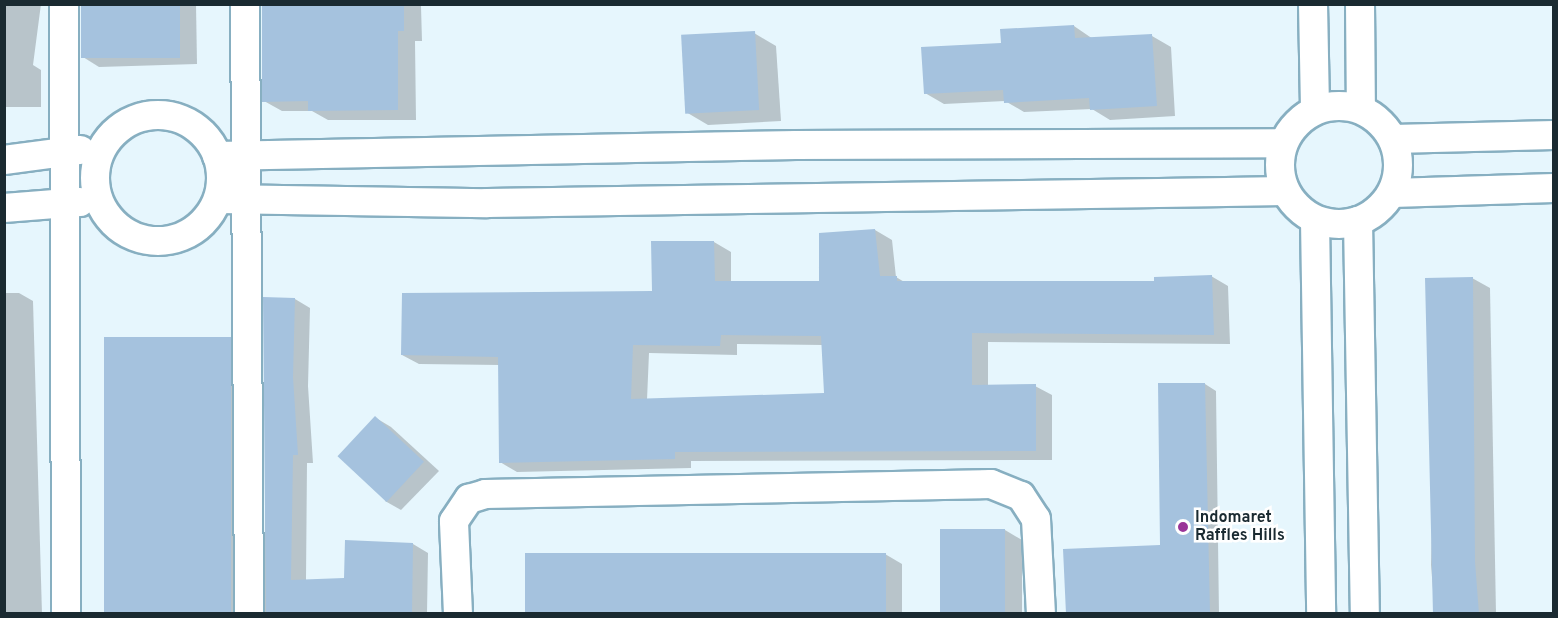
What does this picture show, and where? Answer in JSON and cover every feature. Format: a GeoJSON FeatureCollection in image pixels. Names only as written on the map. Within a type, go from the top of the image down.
{"type":"FeatureCollection","features":[{"type":"Feature","properties":{"kind":"street"},"geometry":{"type":"LineString","coordinates":[[64,4],[62,151],[66,614]]}},
{"type":"Feature","properties":{"kind":"street"},"geometry":{"type":"LineString","coordinates":[[245,4],[248,153],[249,614]]}},
{"type":"Feature","properties":{"kind":"street"},"geometry":{"type":"LineString","coordinates":[[1313,4],[1315,110]]}},
{"type":"Feature","properties":{"kind":"street"},"geometry":{"type":"LineString","coordinates":[[1360,4],[1361,109]]}},
{"type":"Feature","properties":{"kind":"street"},"geometry":{"type":"LineString","coordinates":[[1338,105],[1361,109],[1380,121],[1394,139],[1399,166],[1392,194],[1378,211],[1358,221],[1337,224],[1315,220],[1298,208],[1285,191],[1279,167],[1283,142],[1296,123],[1315,110],[1338,105]]}},
{"type":"Feature","properties":{"kind":"street"},"geometry":{"type":"LineString","coordinates":[[164,115],[189,122],[208,138],[217,156],[220,199],[196,231],[159,243],[121,232],[97,201],[93,175],[100,150],[116,130],[138,117],[164,115]]}},
{"type":"Feature","properties":{"kind":"street"},"geometry":{"type":"LineString","coordinates":[[1394,139],[1554,135]]}},
{"type":"Feature","properties":{"kind":"street"},"geometry":{"type":"LineString","coordinates":[[217,156],[248,153],[1283,142]]}},
{"type":"Feature","properties":{"kind":"street"},"geometry":{"type":"LineString","coordinates":[[4,160],[62,151],[100,150]]}},
{"type":"Feature","properties":{"kind":"street"},"geometry":{"type":"LineString","coordinates":[[1392,194],[1554,188]]}},
{"type":"Feature","properties":{"kind":"street"},"geometry":{"type":"LineString","coordinates":[[220,199],[487,203],[1285,191]]}},
{"type":"Feature","properties":{"kind":"street"},"geometry":{"type":"LineString","coordinates":[[4,208],[97,201]]}},
{"type":"Feature","properties":{"kind":"street"},"geometry":{"type":"LineString","coordinates":[[1315,220],[1321,614]]}},
{"type":"Feature","properties":{"kind":"street"},"geometry":{"type":"LineString","coordinates":[[1358,221],[1365,614]]}},
{"type":"Feature","properties":{"kind":"street"},"geometry":{"type":"LineString","coordinates":[[458,614],[454,521],[469,499],[485,494],[991,484],[1021,496],[1036,519],[1041,614]]}},
{"type":"Feature","properties":{"kind":"building"},"geometry":{"type":"Polygon","coordinates":[[[81,4],[180,4],[180,58],[81,58],[81,4]]]}},
{"type":"Feature","properties":{"kind":"building"},"geometry":{"type":"Polygon","coordinates":[[[262,4],[404,4],[404,31],[398,31],[398,110],[308,111],[308,101],[262,102],[262,4]]]}},
{"type":"Feature","properties":{"kind":"building"},"geometry":{"type":"Polygon","coordinates":[[[1074,25],[1075,38],[1152,34],[1157,106],[1090,110],[1089,98],[1004,103],[1003,90],[924,94],[921,47],[1001,43],[1000,29],[1074,25]]]}},
{"type":"Feature","properties":{"kind":"building"},"geometry":{"type":"Polygon","coordinates":[[[755,31],[759,110],[685,114],[681,35],[755,31]]]}},
{"type":"Feature","properties":{"kind":"building"},"geometry":{"type":"Polygon","coordinates":[[[875,229],[880,276],[897,276],[897,281],[1154,281],[1154,277],[1212,275],[1214,335],[972,333],[972,385],[1036,384],[1036,451],[675,452],[675,459],[499,463],[498,357],[401,355],[402,293],[652,291],[651,241],[714,241],[715,281],[819,281],[819,233],[875,229]],[[721,335],[720,346],[633,345],[631,399],[824,393],[821,336],[721,335]]]}},
{"type":"Feature","properties":{"kind":"building"},"geometry":{"type":"Polygon","coordinates":[[[1473,277],[1475,562],[1479,614],[1433,614],[1425,278],[1473,277]]]}},
{"type":"Feature","properties":{"kind":"building"},"geometry":{"type":"Polygon","coordinates":[[[263,297],[295,298],[293,377],[298,455],[293,455],[291,580],[344,578],[345,540],[413,543],[412,614],[266,614],[263,297]]]}},
{"type":"Feature","properties":{"kind":"building"},"geometry":{"type":"Polygon","coordinates":[[[104,337],[231,337],[231,614],[104,614],[104,337]]]}},
{"type":"Feature","properties":{"kind":"building"},"geometry":{"type":"Polygon","coordinates":[[[1158,383],[1205,383],[1210,614],[1066,614],[1063,549],[1160,545],[1158,383]]]}},
{"type":"Feature","properties":{"kind":"building"},"geometry":{"type":"Polygon","coordinates":[[[375,416],[424,462],[386,502],[337,456],[375,416]]]}},
{"type":"Feature","properties":{"kind":"building"},"geometry":{"type":"Polygon","coordinates":[[[940,529],[1005,529],[1005,614],[940,614],[940,529]]]}},
{"type":"Feature","properties":{"kind":"building"},"geometry":{"type":"Polygon","coordinates":[[[525,553],[886,553],[886,614],[525,614],[525,553]]]}},
{"type":"Feature","properties":{"kind":"place","name":"Indomaret Raffles Hills"},"geometry":{"type":"Point","coordinates":[1183,527]}}]}
